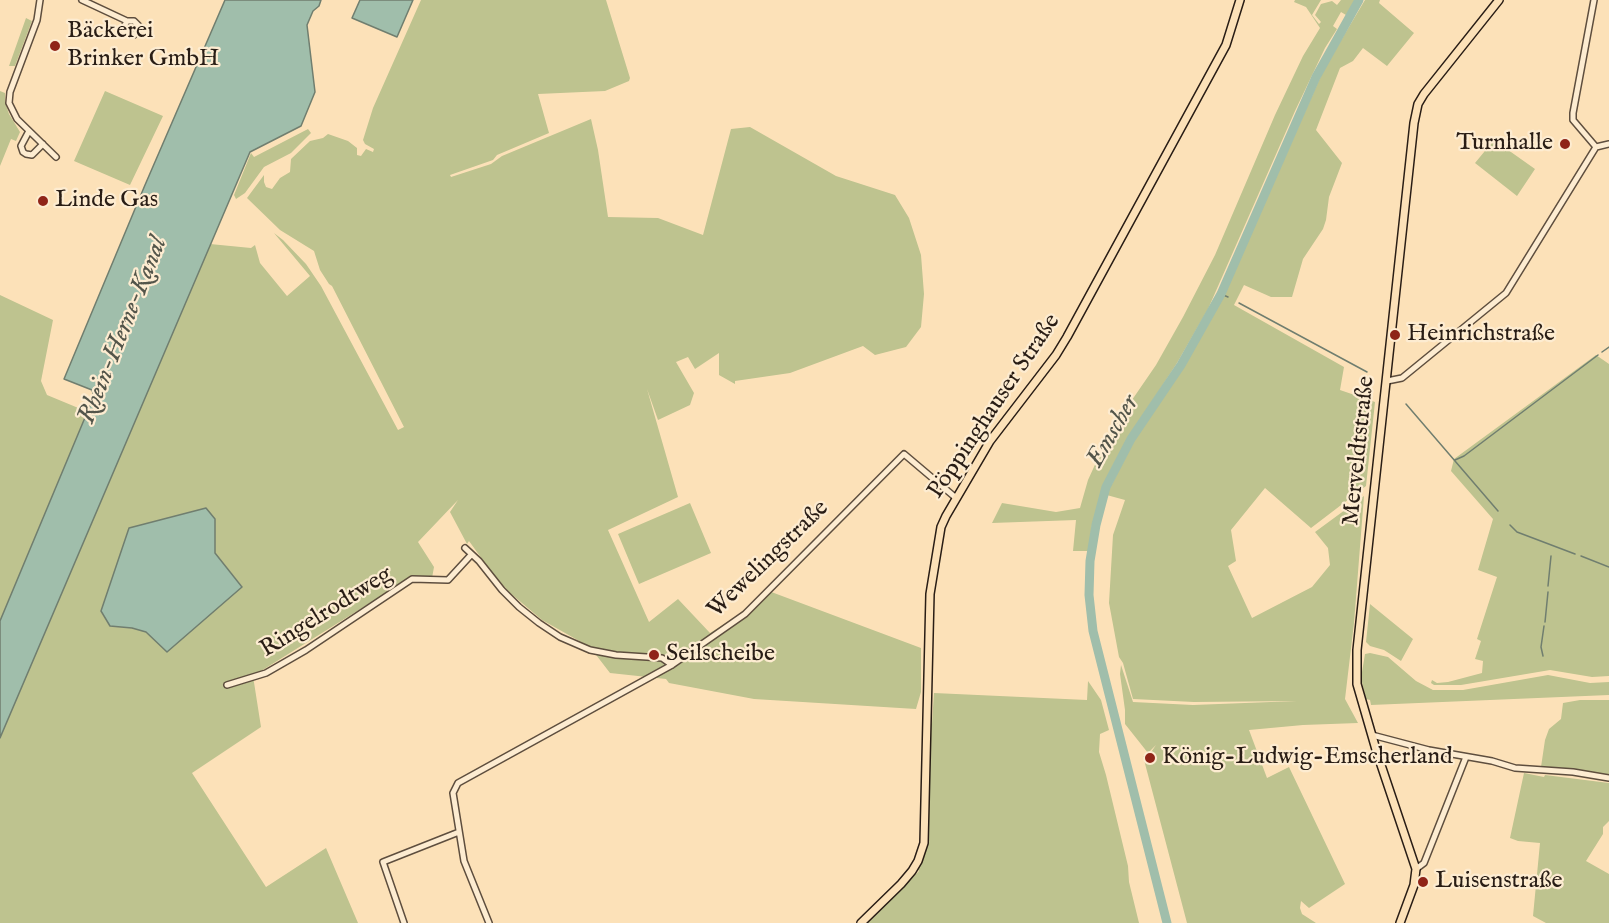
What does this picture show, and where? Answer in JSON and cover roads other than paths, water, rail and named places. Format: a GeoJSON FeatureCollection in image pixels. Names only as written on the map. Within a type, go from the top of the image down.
{"type":"FeatureCollection","features":[{"type":"Feature","properties":{"kind":"main road","name":"Pöppinghauser Straße"},"geometry":{"type":"LineString","coordinates":[[861,923],[912,871],[924,843],[930,594],[941,527],[990,441],[1056,355],[1067,337],[1226,45],[1240,0]]}},
{"type":"Feature","properties":{"kind":"main road","name":"Merveldtstraße"},"geometry":{"type":"LineString","coordinates":[[1416,869],[1357,684],[1356,653],[1414,123],[1418,104],[1499,0]]}},
{"type":"Feature","properties":{"kind":"main road"},"geometry":{"type":"LineString","coordinates":[[1400,923],[1414,885],[1416,869]]}},
{"type":"Feature","properties":{"kind":"street"},"geometry":{"type":"LineString","coordinates":[[40,0],[37,20],[10,92],[11,110],[28,131],[56,157]]}},
{"type":"Feature","properties":{"kind":"street"},"geometry":{"type":"LineString","coordinates":[[82,0],[127,21]]}},
{"type":"Feature","properties":{"kind":"street"},"geometry":{"type":"LineString","coordinates":[[1594,0],[1573,113],[1574,120],[1596,147]]}},
{"type":"Feature","properties":{"kind":"street"},"geometry":{"type":"LineString","coordinates":[[28,131],[21,146],[23,152],[32,155],[43,144]]}},
{"type":"Feature","properties":{"kind":"street"},"geometry":{"type":"LineString","coordinates":[[1387,381],[1402,378],[1506,293],[1596,147],[1609,144]]}},
{"type":"Feature","properties":{"kind":"street","name":"Wewelingstraße"},"geometry":{"type":"LineString","coordinates":[[459,832],[453,793],[458,783],[672,665],[744,614],[904,454],[956,498]]}},
{"type":"Feature","properties":{"kind":"street"},"geometry":{"type":"LineString","coordinates":[[465,548],[519,607],[560,637],[590,650],[615,656],[662,658],[672,665]]}},
{"type":"Feature","properties":{"kind":"street","name":"Ringelrodtweg"},"geometry":{"type":"LineString","coordinates":[[227,685],[266,673],[306,650],[412,579],[448,580],[471,555]]}},
{"type":"Feature","properties":{"kind":"street"},"geometry":{"type":"LineString","coordinates":[[1372,735],[1515,768],[1563,771],[1609,778]]}},
{"type":"Feature","properties":{"kind":"street"},"geometry":{"type":"LineString","coordinates":[[1416,869],[1425,863],[1466,757]]}},
{"type":"Feature","properties":{"kind":"street"},"geometry":{"type":"LineString","coordinates":[[404,923],[383,862],[459,832],[464,861],[489,923]]}},
{"type":"Feature","properties":{"kind":"water","name":"Rhein-Herne-Kanal"},"geometry":{"type":"Polygon","coordinates":[[[225,0],[321,0],[307,25],[315,92],[301,126],[250,152],[0,738],[0,621],[94,396],[92,390],[64,379],[225,0]]]}},
{"type":"Feature","properties":{"kind":"water"},"geometry":{"type":"Polygon","coordinates":[[[360,0],[413,0],[397,37],[352,18],[360,0]]]}},
{"type":"Feature","properties":{"kind":"water"},"geometry":{"type":"Polygon","coordinates":[[[206,508],[215,519],[215,553],[242,587],[167,652],[146,632],[110,626],[101,611],[129,528],[206,508]]]}},
{"type":"Feature","properties":{"kind":"waterway","name":"Emscher"},"geometry":{"type":"LineString","coordinates":[[1167,923],[1093,631],[1089,595],[1090,561],[1096,525],[1106,487],[1131,439],[1181,365],[1221,294],[1316,77],[1359,0]]}},
{"type":"Feature","properties":{"kind":"waterway","name":"Emscher"},"geometry":{"type":"LineString","coordinates":[[1221,294],[1228,297]]}},
{"type":"Feature","properties":{"kind":"waterway"},"geometry":{"type":"LineString","coordinates":[[1239,303],[1367,372]]}},
{"type":"Feature","properties":{"kind":"waterway"},"geometry":{"type":"LineString","coordinates":[[1602,352],[1609,347]]}},
{"type":"Feature","properties":{"kind":"waterway"},"geometry":{"type":"LineString","coordinates":[[1455,460],[1464,456],[1598,355]]}},
{"type":"Feature","properties":{"kind":"waterway"},"geometry":{"type":"LineString","coordinates":[[1406,404],[1498,511]]}},
{"type":"Feature","properties":{"kind":"waterway"},"geometry":{"type":"LineString","coordinates":[[1510,525],[1517,532],[1575,554]]}},
{"type":"Feature","properties":{"kind":"waterway"},"geometry":{"type":"LineString","coordinates":[[1548,586],[1551,556]]}},
{"type":"Feature","properties":{"kind":"waterway"},"geometry":{"type":"LineString","coordinates":[[1581,556],[1609,567]]}},
{"type":"Feature","properties":{"kind":"waterway"},"geometry":{"type":"LineString","coordinates":[[1545,622],[1548,592]]}},
{"type":"Feature","properties":{"kind":"waterway"},"geometry":{"type":"LineString","coordinates":[[1543,656],[1541,647],[1544,626]]}},
{"type":"Feature","properties":{"kind":"place","name":"Bäckerei Brinker GmbH"},"geometry":{"type":"Point","coordinates":[55,46]}},
{"type":"Feature","properties":{"kind":"place","name":"Turnhalle"},"geometry":{"type":"Point","coordinates":[1565,144]}},
{"type":"Feature","properties":{"kind":"place","name":"Linde Gas"},"geometry":{"type":"Point","coordinates":[43,201]}},
{"type":"Feature","properties":{"kind":"place","name":"Heinrichstraße"},"geometry":{"type":"Point","coordinates":[1395,335]}},
{"type":"Feature","properties":{"kind":"place","name":"Seilscheibe"},"geometry":{"type":"Point","coordinates":[654,655]}},
{"type":"Feature","properties":{"kind":"place","name":"König-Ludwig-Emscherland"},"geometry":{"type":"Point","coordinates":[1150,758]}},
{"type":"Feature","properties":{"kind":"place","name":"Luisenstraße"},"geometry":{"type":"Point","coordinates":[1423,882]}}]}
